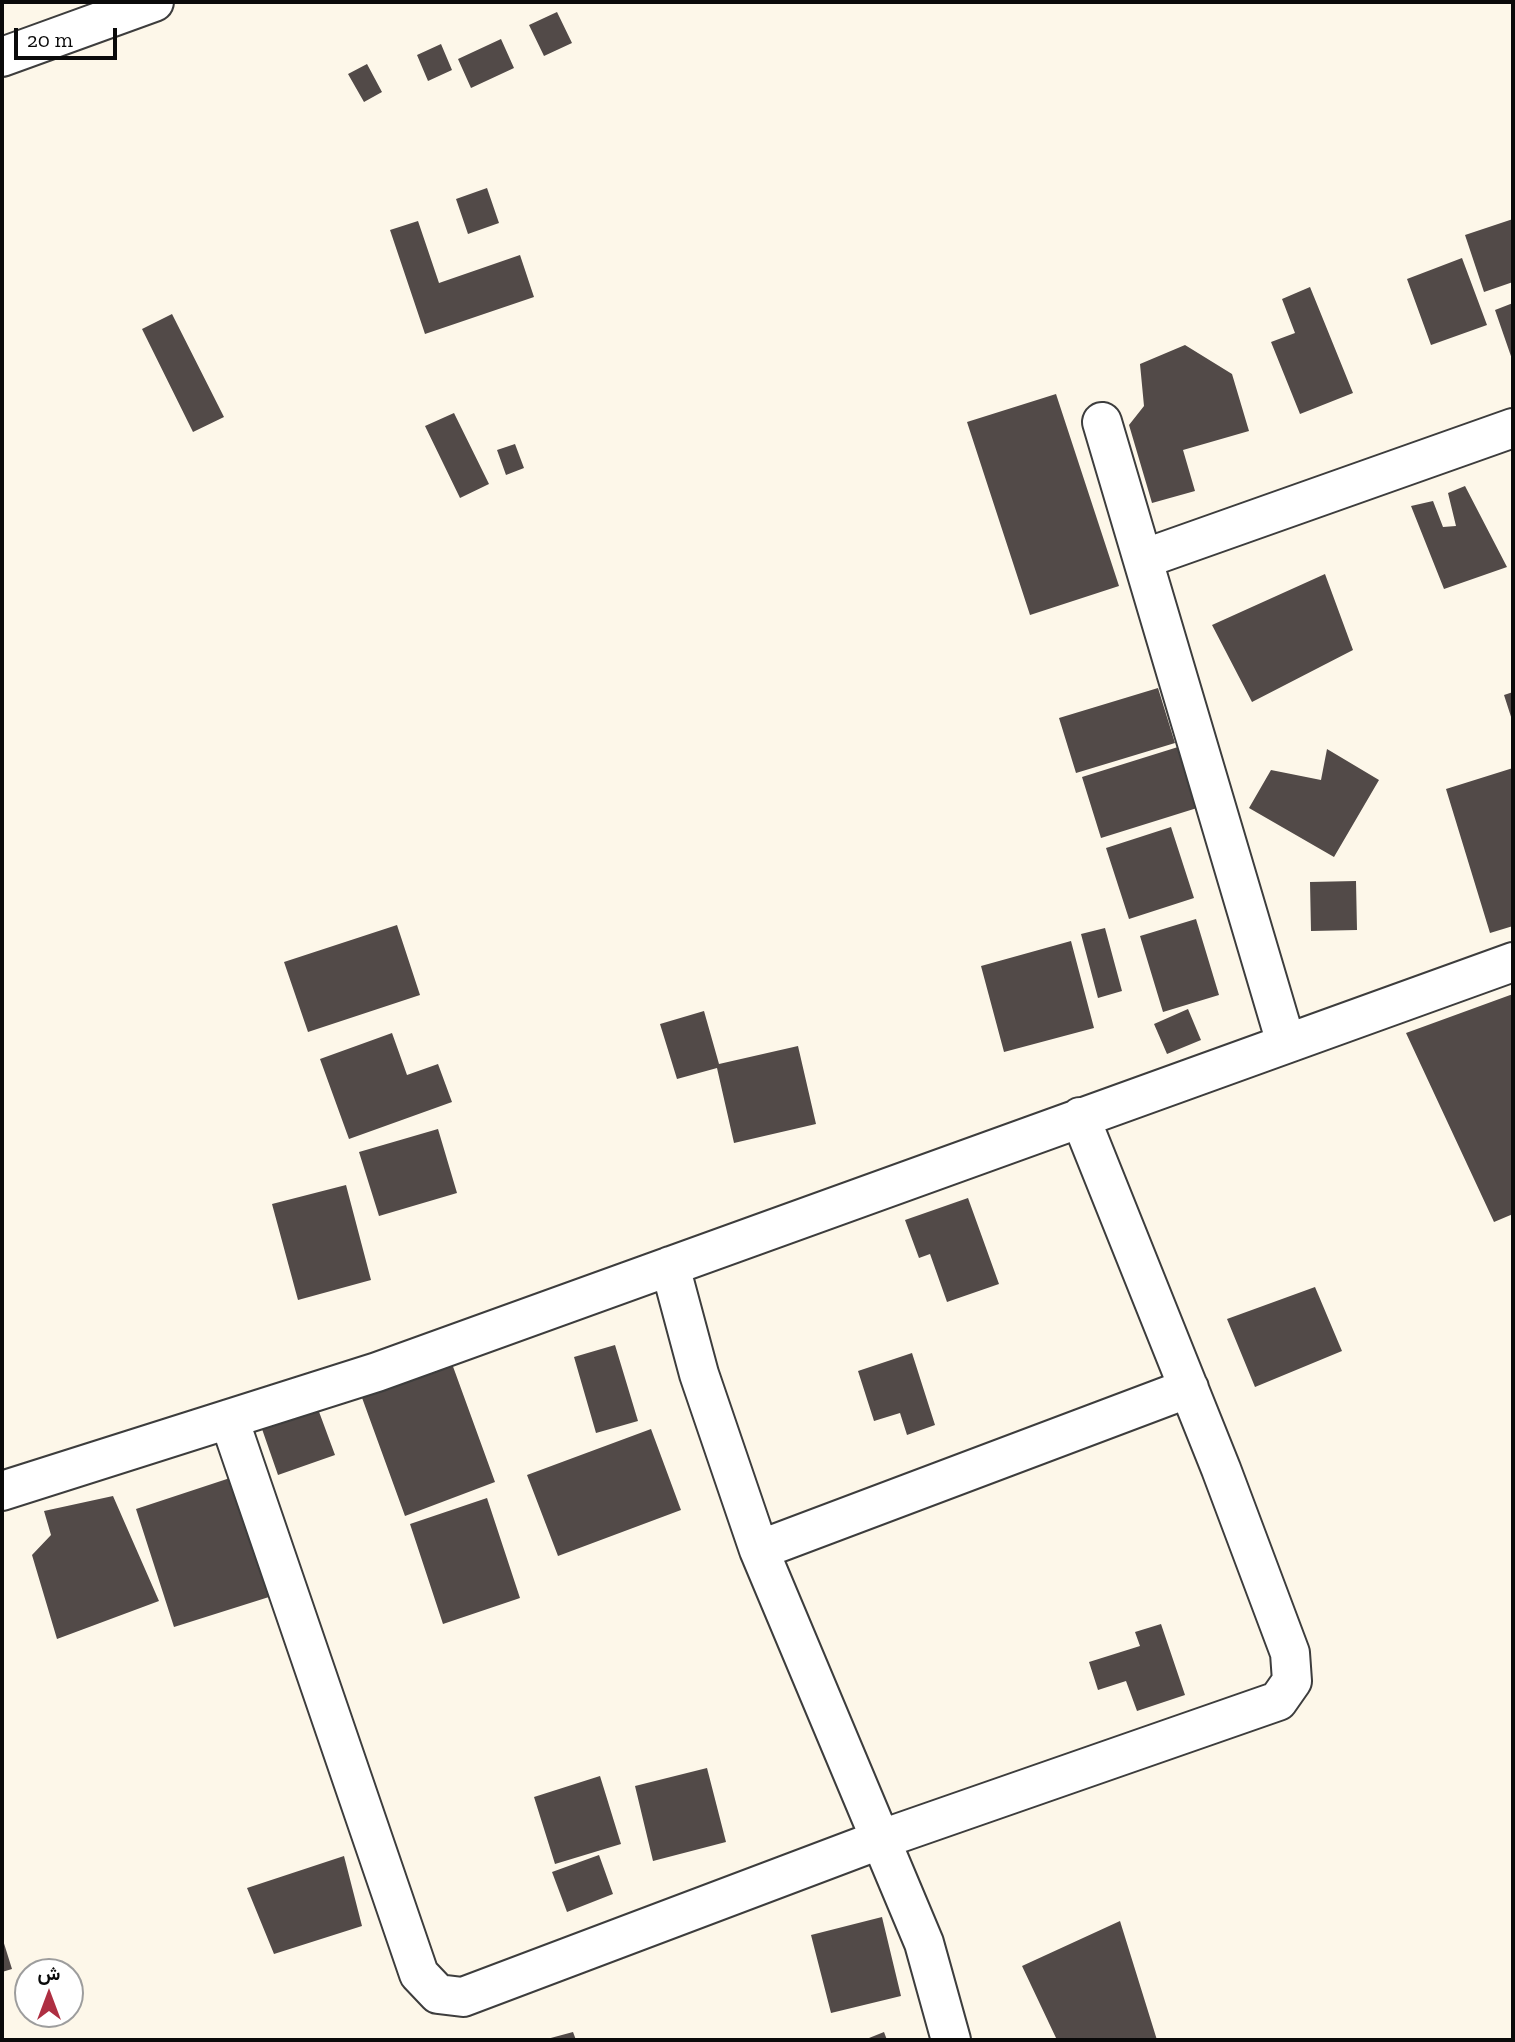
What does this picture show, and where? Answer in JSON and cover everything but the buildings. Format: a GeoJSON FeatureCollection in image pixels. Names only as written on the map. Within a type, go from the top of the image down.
{"type":"FeatureCollection","features":[{"type":"Feature","properties":{"kind":"street"},"geometry":{"type":"LineString","coordinates":[[2,57],[154,2]]}},
{"type":"Feature","properties":{"kind":"street"},"geometry":{"type":"LineString","coordinates":[[1102,422],[1286,1043]]}},
{"type":"Feature","properties":{"kind":"street"},"geometry":{"type":"LineString","coordinates":[[1143,559],[1513,428]]}},
{"type":"Feature","properties":{"kind":"street"},"geometry":{"type":"LineString","coordinates":[[2,1491],[377,1372],[1513,962]]}},
{"type":"Feature","properties":{"kind":"street"},"geometry":{"type":"LineString","coordinates":[[229,1419],[419,1974],[438,1994],[463,1997],[879,1840],[1278,1701],[1292,1681],[1290,1653],[1221,1469],[1080,1117]]}},
{"type":"Feature","properties":{"kind":"street"},"geometry":{"type":"LineString","coordinates":[[670,1266],[699,1374],[759,1550],[924,1943],[951,2040]]}},
{"type":"Feature","properties":{"kind":"street"},"geometry":{"type":"LineString","coordinates":[[759,1550],[1189,1388]]}}]}
